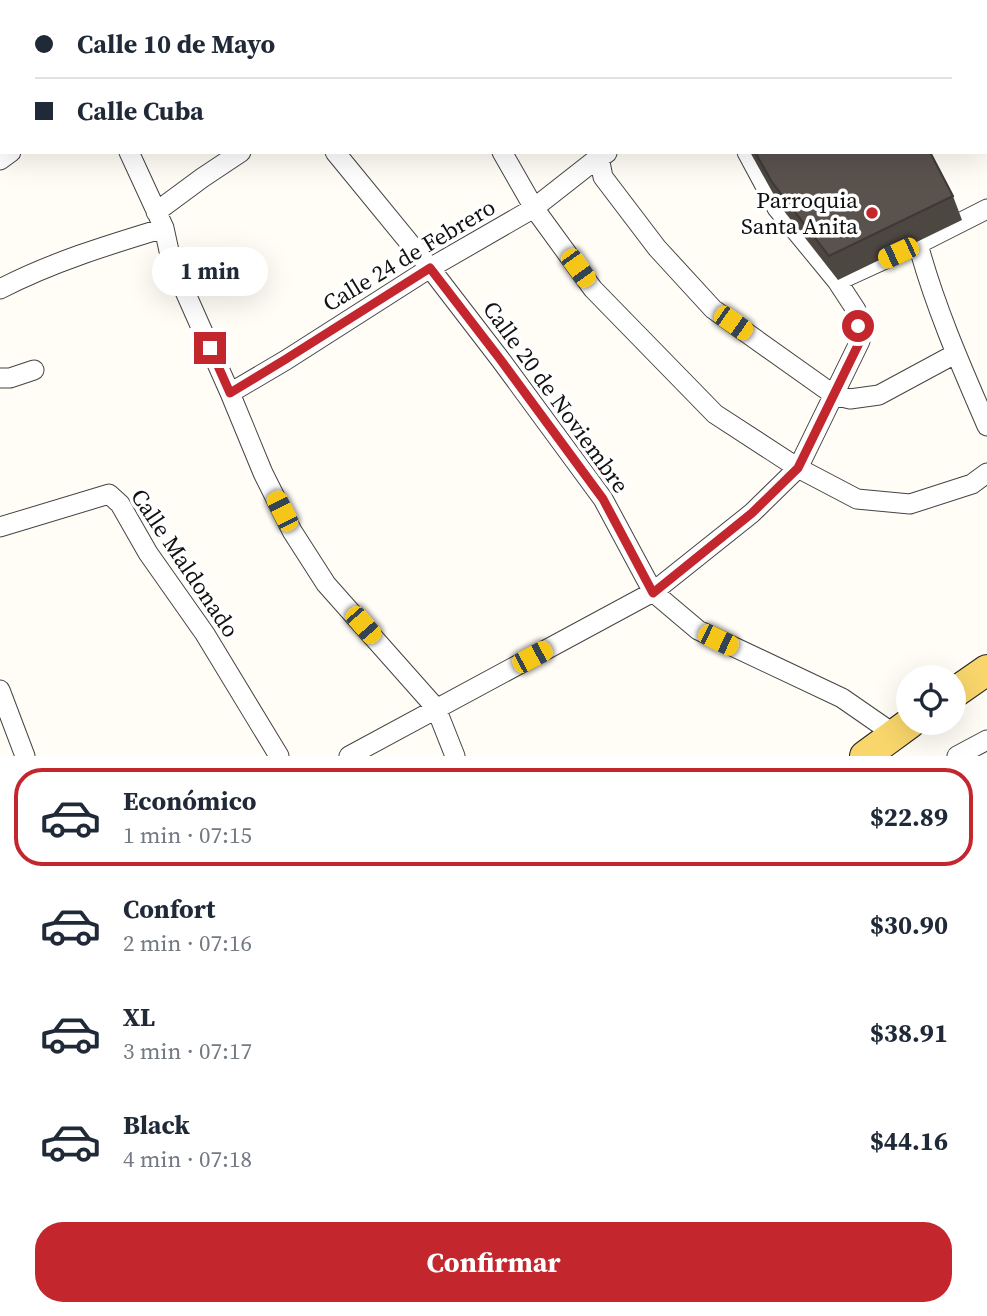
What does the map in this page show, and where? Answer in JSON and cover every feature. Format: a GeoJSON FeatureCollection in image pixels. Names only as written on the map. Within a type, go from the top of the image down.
{"type":"FeatureCollection","features":[{"type":"Feature","properties":{"kind":"main road"},"geometry":{"type":"LineString","coordinates":[[966,685],[987,670]]}},
{"type":"Feature","properties":{"kind":"main road"},"geometry":{"type":"LineString","coordinates":[[865,756],[896,733]]}},
{"type":"Feature","properties":{"kind":"street"},"geometry":{"type":"LineString","coordinates":[[130,154],[160,220],[171,260],[263,473],[292,531],[326,584],[436,708],[455,756]]}},
{"type":"Feature","properties":{"kind":"street"},"geometry":{"type":"LineString","coordinates":[[0,289],[160,220],[202,178],[238,154]]}},
{"type":"Feature","properties":{"kind":"street","name":"Calle 20 de Noviembre"},"geometry":{"type":"LineString","coordinates":[[337,154],[430,268],[603,499],[653,593],[698,630],[896,725]]}},
{"type":"Feature","properties":{"kind":"street"},"geometry":{"type":"LineString","coordinates":[[503,154],[534,208],[593,289],[715,414],[798,468],[857,499],[910,504],[972,484],[987,473]]}},
{"type":"Feature","properties":{"kind":"street"},"geometry":{"type":"LineString","coordinates":[[602,154],[604,177],[619,198],[657,248],[713,309],[834,395],[850,399],[879,395],[955,354]]}},
{"type":"Feature","properties":{"kind":"street","name":"Calle 24 de Febrero"},"geometry":{"type":"LineString","coordinates":[[230,393],[430,268],[534,208],[602,154]]}},
{"type":"Feature","properties":{"kind":"street"},"geometry":{"type":"LineString","coordinates":[[349,756],[653,593],[752,513],[798,468],[860,341],[856,310],[837,281],[777,208],[748,154]]}},
{"type":"Feature","properties":{"kind":"street"},"geometry":{"type":"LineString","coordinates":[[837,281],[987,209]]}},
{"type":"Feature","properties":{"kind":"street"},"geometry":{"type":"LineString","coordinates":[[918,244],[955,354],[987,426]]}},
{"type":"Feature","properties":{"kind":"street"},"geometry":{"type":"LineString","coordinates":[[0,378],[10,378],[34,370]]}},
{"type":"Feature","properties":{"kind":"street","name":"Calle Maldonado"},"geometry":{"type":"LineString","coordinates":[[0,527],[109,495],[120,504],[148,553],[205,634],[279,756]]}},
{"type":"Feature","properties":{"kind":"street"},"geometry":{"type":"LineString","coordinates":[[0,690],[25,756]]}},
{"type":"Feature","properties":{"kind":"street"},"geometry":{"type":"LineString","coordinates":[[957,756],[987,740]]}},
{"type":"Feature","properties":{"kind":"building","name":"Parroquia Santa Anita"},"geometry":{"type":"Polygon","coordinates":[[[756,154],[931,154],[953,196],[829,256],[772,182],[756,154]]]}},
{"type":"Feature","properties":{"kind":"place","name":"Parroquia Santa Anita"},"geometry":{"type":"Point","coordinates":[872,213]}},
{"type":"Feature","properties":{"kind":"route"},"geometry":{"type":"LineString","coordinates":[[210,348],[230,393],[430,268],[603,499],[653,593],[752,513],[798,468],[860,341],[858,326]]}}]}
